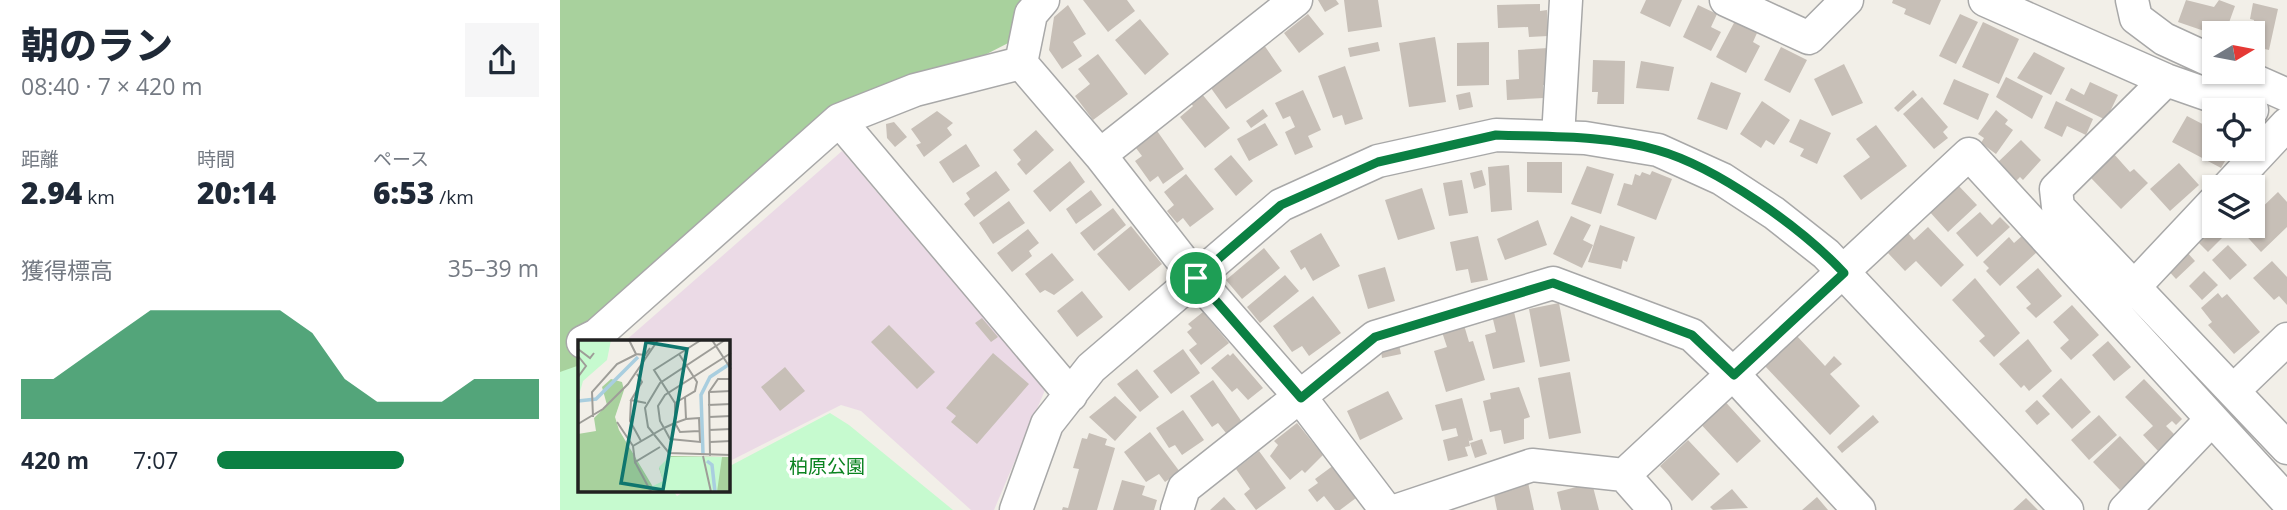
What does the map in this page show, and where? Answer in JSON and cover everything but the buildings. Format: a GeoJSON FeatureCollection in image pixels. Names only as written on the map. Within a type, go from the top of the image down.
{"type":"FeatureCollection","features":[{"type":"Feature","properties":{"kind":"street"},"geometry":{"type":"LineString","coordinates":[[1021,62],[1031,14],[1043,0]]}},
{"type":"Feature","properties":{"kind":"street"},"geometry":{"type":"LineString","coordinates":[[1100,155],[1296,0]]}},
{"type":"Feature","properties":{"kind":"street"},"geometry":{"type":"LineString","coordinates":[[1558,137],[1566,0]]}},
{"type":"Feature","properties":{"kind":"street"},"geometry":{"type":"LineString","coordinates":[[1726,0],[1809,38],[1847,0]]}},
{"type":"Feature","properties":{"kind":"street"},"geometry":{"type":"LineString","coordinates":[[1985,0],[2166,80],[2218,98]]}},
{"type":"Feature","properties":{"kind":"street"},"geometry":{"type":"LineString","coordinates":[[2132,0],[2136,18],[2164,39],[2202,56]]}},
{"type":"Feature","properties":{"kind":"street"},"geometry":{"type":"LineString","coordinates":[[587,340],[597,335],[839,120],[915,90],[1021,62]]}},
{"type":"Feature","properties":{"kind":"street"},"geometry":{"type":"LineString","coordinates":[[1021,62],[1100,155],[1196,278],[1301,398],[1386,510]]}},
{"type":"Feature","properties":{"kind":"street"},"geometry":{"type":"LineString","coordinates":[[2166,80],[2056,189],[2058,207],[2287,447]]}},
{"type":"Feature","properties":{"kind":"street"},"geometry":{"type":"LineString","coordinates":[[2262,84],[2287,95]]}},
{"type":"Feature","properties":{"kind":"street"},"geometry":{"type":"LineString","coordinates":[[2239,175],[2287,123],[2265,115]]}},
{"type":"Feature","properties":{"kind":"street"},"geometry":{"type":"LineString","coordinates":[[839,120],[1070,395]]}},
{"type":"Feature","properties":{"kind":"street"},"geometry":{"type":"LineString","coordinates":[[1016,510],[1047,424],[1091,368],[1281,205],[1378,162],[1496,135],[1585,138],[1658,150],[1722,179],[1774,213],[1826,254],[2067,510]]}},
{"type":"Feature","properties":{"kind":"street"},"geometry":{"type":"LineString","coordinates":[[1625,475],[1969,154],[2287,501]]}},
{"type":"Feature","properties":{"kind":"street"},"geometry":{"type":"LineString","coordinates":[[2134,287],[2202,215]]}},
{"type":"Feature","properties":{"kind":"street"},"geometry":{"type":"LineString","coordinates":[[1177,510],[1184,488],[1375,337],[1553,283],[1692,335],[1734,375],[1858,510]]}},
{"type":"Feature","properties":{"kind":"street"},"geometry":{"type":"LineString","coordinates":[[2233,391],[2287,339]]}},
{"type":"Feature","properties":{"kind":"street"},"geometry":{"type":"LineString","coordinates":[[560,354],[578,345]]}},
{"type":"Feature","properties":{"kind":"street"},"geometry":{"type":"LineString","coordinates":[[2124,510],[2212,419]]}},
{"type":"Feature","properties":{"kind":"street"},"geometry":{"type":"LineString","coordinates":[[1398,510],[1532,465],[1625,475],[1655,510]]}},
{"type":"Feature","properties":{"kind":"shaded area"},"geometry":{"type":"Polygon","coordinates":[[[842,151],[1045,390],[994,510],[971,510],[861,411],[841,405],[730,461],[730,340],[626,340],[842,151]]]}},
{"type":"Feature","properties":{"kind":"green space"},"geometry":{"type":"Polygon","coordinates":[[[560,0],[1060,0],[1026,34],[977,59],[903,79],[581,340],[578,340],[578,376],[560,396],[560,0]]]}},
{"type":"Feature","properties":{"kind":"green space","name":"柏原公園"},"geometry":{"type":"Polygon","coordinates":[[[577,366],[578,492],[674,492],[677,496],[683,492],[730,492],[730,466],[830,413],[849,425],[953,510],[560,510],[560,372],[577,366]]]}},
{"type":"Feature","properties":{"kind":"route"},"geometry":{"type":"LineString","coordinates":[[1496,135],[1585,138],[1658,150],[1722,179],[1774,213],[1826,254],[1844,273],[1734,375],[1692,335],[1553,283],[1375,337],[1301,398],[1196,278],[1281,205],[1378,162],[1496,135]]}}]}
